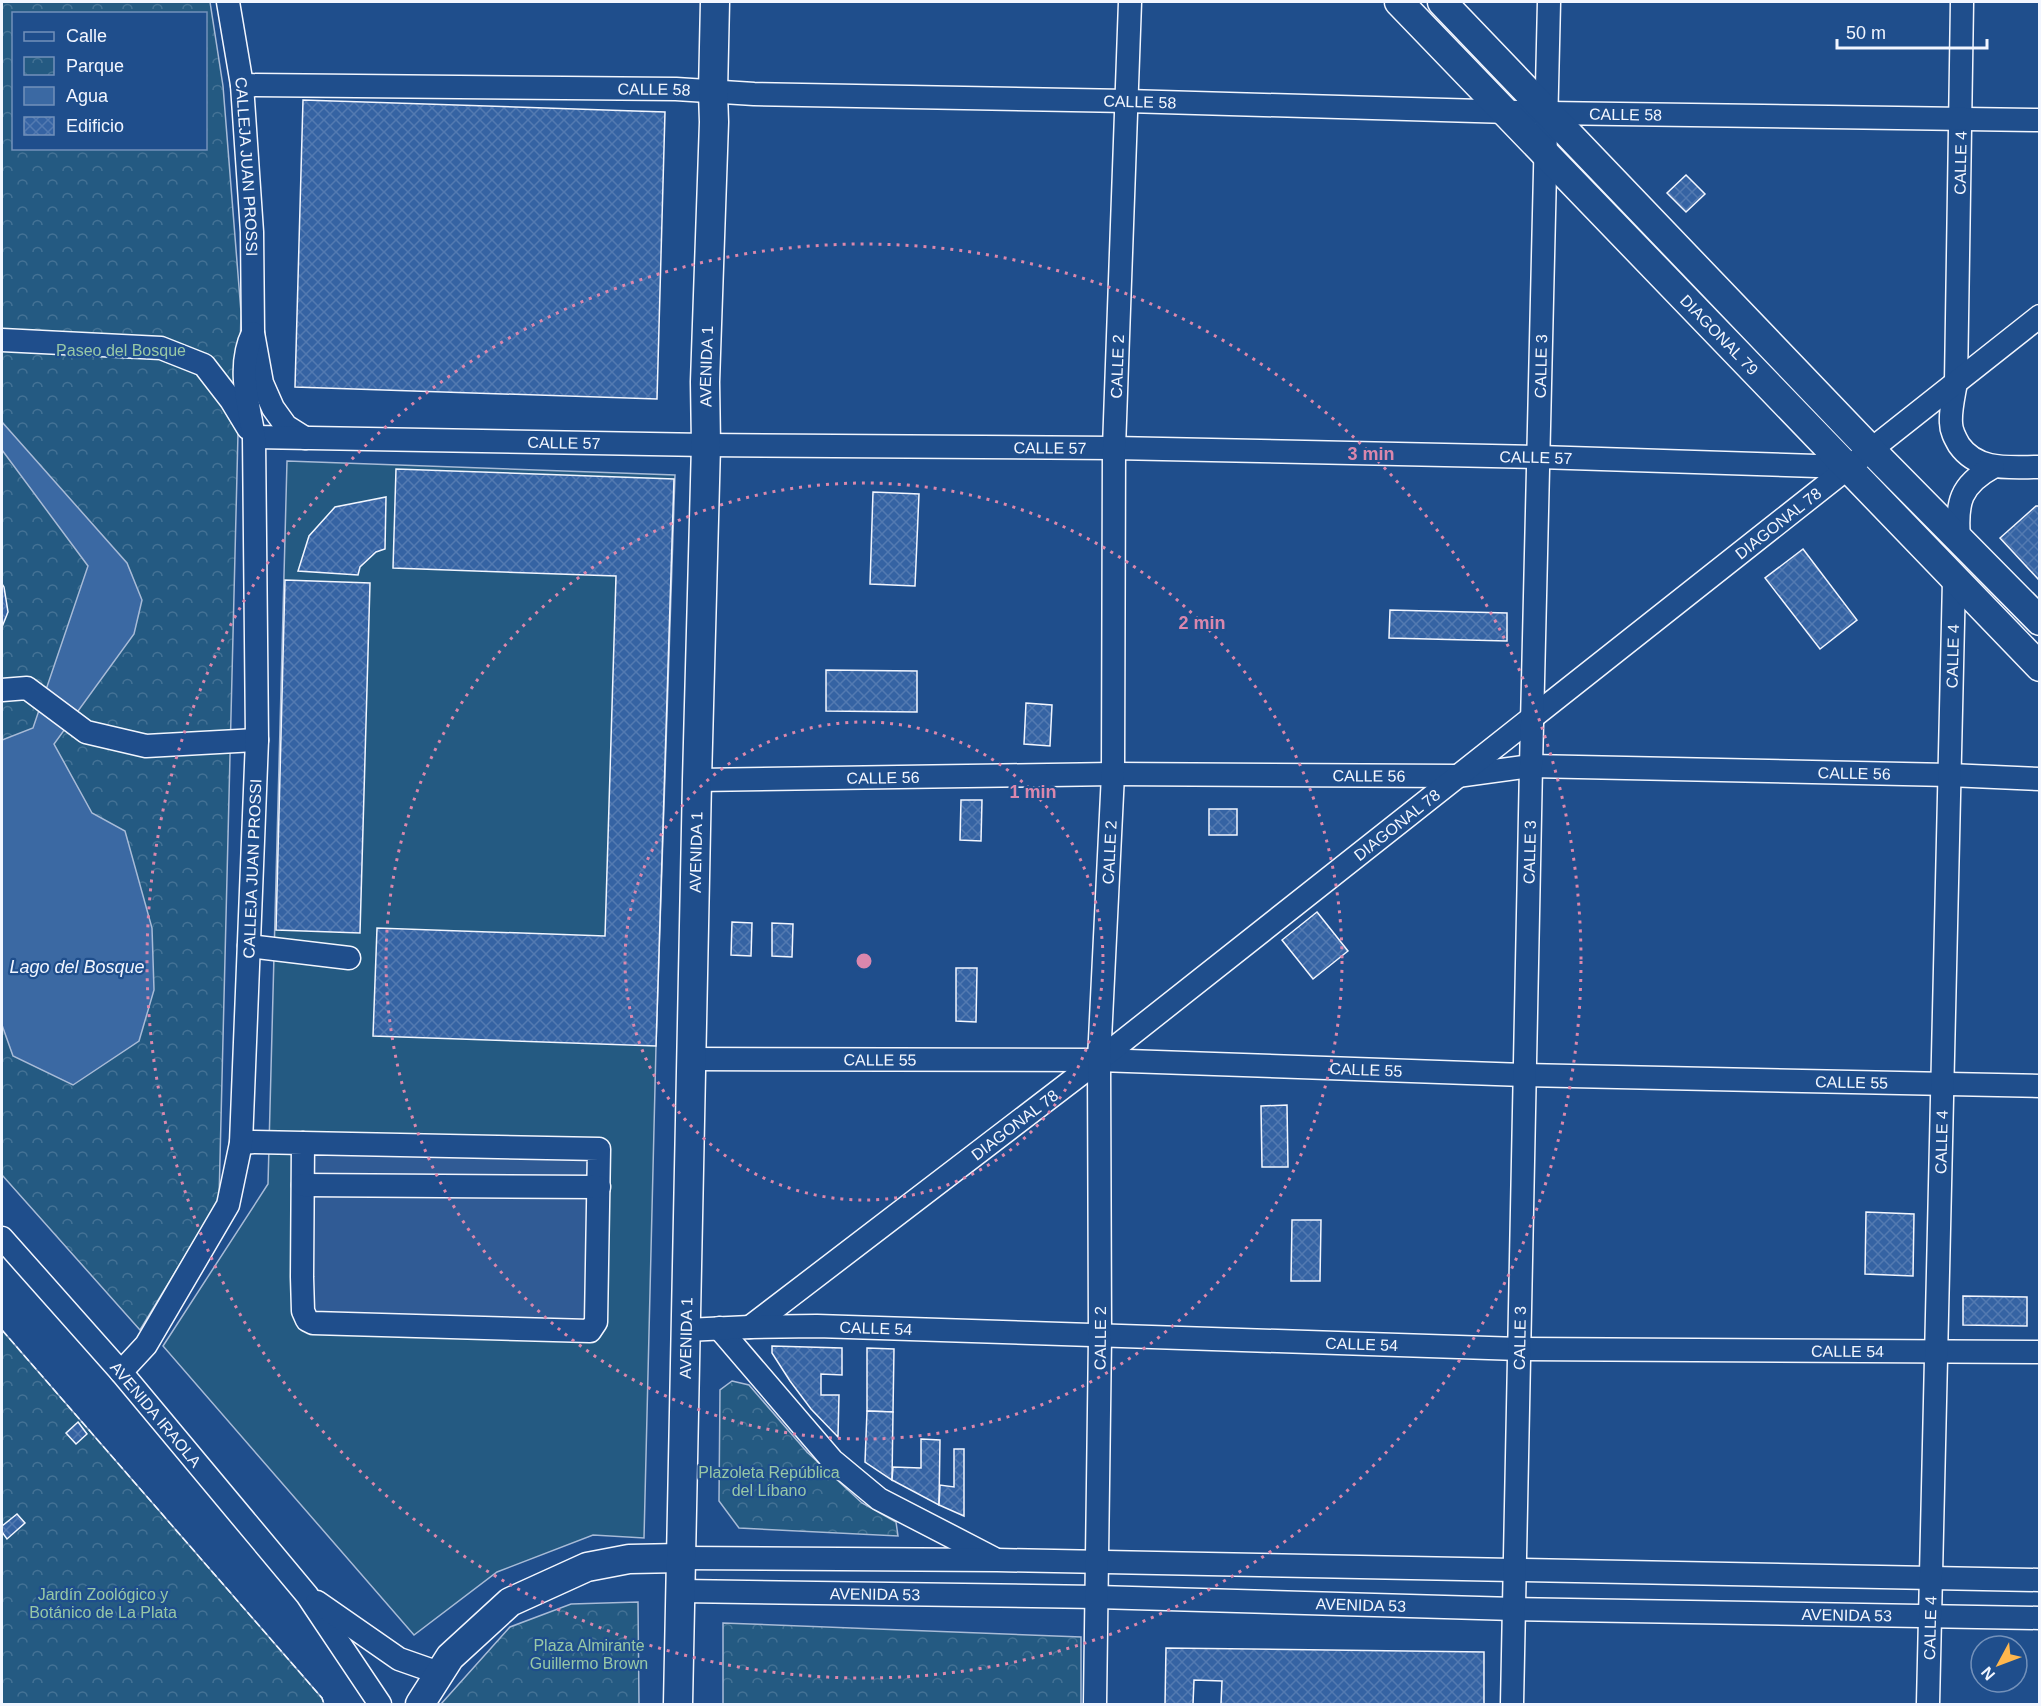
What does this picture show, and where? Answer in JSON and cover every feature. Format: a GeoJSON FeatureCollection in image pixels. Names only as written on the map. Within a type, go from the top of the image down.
{"type":"FeatureCollection","features":[{"type":"Feature","properties":{"kind":"main road","name":"AVENIDA 1"},"geometry":{"type":"LineString","coordinates":[[678,1704],[715,2]]}},
{"type":"Feature","properties":{"kind":"main road","name":"DIAGONAL 79"},"geometry":{"type":"LineString","coordinates":[[1399,2],[2040,667]]}},
{"type":"Feature","properties":{"kind":"main road","name":"DIAGONAL 79"},"geometry":{"type":"LineString","coordinates":[[1442,2],[1959,539],[2027,596],[2040,621]]}},
{"type":"Feature","properties":{"kind":"main road"},"geometry":{"type":"LineString","coordinates":[[420,1704],[450,1657],[510,1602],[587,1567],[629,1559],[681,1558]]}},
{"type":"Feature","properties":{"kind":"street","name":"CALLEJA JUAN PROSSI"},"geometry":{"type":"LineString","coordinates":[[228,2],[242,86],[252,232],[253,333],[262,383],[273,408],[286,426],[305,438]]}},
{"type":"Feature","properties":{"kind":"street","name":"CALLE 2"},"geometry":{"type":"LineString","coordinates":[[1095,1704],[1101,1337],[1099,1060],[1113,774],[1114,448],[1130,2]]}},
{"type":"Feature","properties":{"kind":"street","name":"CALLE 3"},"geometry":{"type":"LineString","coordinates":[[1512,1704],[1549,2]]}},
{"type":"Feature","properties":{"kind":"street","name":"CALLE 4"},"geometry":{"type":"LineString","coordinates":[[1962,2],[1956,382],[1951,424],[1954,436],[1961,448],[1975,461],[1993,467]]}},
{"type":"Feature","properties":{"kind":"street","name":"CALLE 58"},"geometry":{"type":"LineString","coordinates":[[242,86],[676,89],[713,92],[1548,112],[2040,120]]}},
{"type":"Feature","properties":{"kind":"street","name":"DIAGONAL 78"},"geometry":{"type":"LineString","coordinates":[[750,1327],[1099,1060],[1870,448],[2040,316]]}},
{"type":"Feature","properties":{"kind":"street","name":"CALLEJA JUAN PROSSI"},"geometry":{"type":"LineString","coordinates":[[121,1372],[146,1345],[228,1205],[241,1143],[257,740],[254,437],[246,393],[244,363],[246,347],[253,333]]}},
{"type":"Feature","properties":{"kind":"street"},"geometry":{"type":"LineString","coordinates":[[2,340],[160,348],[204,365],[231,400],[254,437]]}},
{"type":"Feature","properties":{"kind":"street","name":"CALLE 57"},"geometry":{"type":"LineString","coordinates":[[254,437],[705,445],[1114,448],[1539,457],[1847,467]]}},
{"type":"Feature","properties":{"kind":"street"},"geometry":{"type":"LineString","coordinates":[[1959,539],[1958,507],[1962,495],[1980,474],[1993,467],[2040,467]]}},
{"type":"Feature","properties":{"kind":"street","name":"CALLE 4"},"geometry":{"type":"LineString","coordinates":[[1928,1704],[1954,580]]}},
{"type":"Feature","properties":{"kind":"street"},"geometry":{"type":"LineString","coordinates":[[2,690],[27,688],[86,732],[146,746],[257,740]]}},
{"type":"Feature","properties":{"kind":"street","name":"CALLE 56"},"geometry":{"type":"LineString","coordinates":[[697,780],[1113,774],[1457,776],[1531,766],[2040,779]]}},
{"type":"Feature","properties":{"kind":"street"},"geometry":{"type":"LineString","coordinates":[[249,946],[349,958]]}},
{"type":"Feature","properties":{"kind":"street","name":"CALLE 55"},"geometry":{"type":"LineString","coordinates":[[691,1059],[1099,1060],[1524,1075],[2040,1086]]}},
{"type":"Feature","properties":{"kind":"street"},"geometry":{"type":"LineString","coordinates":[[241,1143],[303,1143],[599,1149],[596,1322],[590,1331],[313,1323],[307,1320],[303,1311],[303,1143]]}},
{"type":"Feature","properties":{"kind":"street"},"geometry":{"type":"LineString","coordinates":[[303,1185],[599,1187]]}},
{"type":"Feature","properties":{"kind":"street","name":"AVENIDA IRAOLA"},"geometry":{"type":"LineString","coordinates":[[2,1238],[121,1372],[307,1595],[380,1704]]}},
{"type":"Feature","properties":{"kind":"street","name":"CALLE 54"},"geometry":{"type":"LineString","coordinates":[[686,1330],[817,1326],[1519,1349],[2040,1353]]}},
{"type":"Feature","properties":{"kind":"street"},"geometry":{"type":"LineString","coordinates":[[719,1328],[832,1460],[879,1498],[997,1560]]}},
{"type":"Feature","properties":{"kind":"street"},"geometry":{"type":"LineString","coordinates":[[681,1558],[997,1560],[2040,1580]]}},
{"type":"Feature","properties":{"kind":"street","name":"AVENIDA 53"},"geometry":{"type":"LineString","coordinates":[[681,1591],[2040,1618]]}},
{"type":"Feature","properties":{"kind":"street","name":"AVENIDA IRAOLA"},"geometry":{"type":"LineString","coordinates":[[307,1595],[399,1659],[439,1673]]}},
{"type":"Feature","properties":{"kind":"green space","name":"Paseo del Bosque"},"geometry":{"type":"Polygon","coordinates":[[[2,2],[210,2],[223,86],[241,312],[219,1200],[140,1330],[2,1175],[2,2]]]}},
{"type":"Feature","properties":{"kind":"green space"},"geometry":{"type":"Polygon","coordinates":[[[287,461],[675,475],[656,1046],[644,1538],[593,1535],[497,1572],[414,1635],[163,1346],[268,1184],[287,461]]]}},
{"type":"Feature","properties":{"kind":"green space","name":"Jardín Zoológico y Botánico de La Plata"},"geometry":{"type":"Polygon","coordinates":[[[2,1330],[322,1698],[324,1704],[2,1704],[2,1330]]]}},
{"type":"Feature","properties":{"kind":"green space","name":"Plazoleta República del Líbano"},"geometry":{"type":"Polygon","coordinates":[[[732,1381],[749,1385],[807,1452],[862,1503],[896,1522],[898,1536],[739,1528],[719,1501],[720,1390],[732,1381]]]}},
{"type":"Feature","properties":{"kind":"green space","name":"Plaza Almirante Guillermo Brown"},"geometry":{"type":"Polygon","coordinates":[[[638,1602],[639,1704],[441,1704],[510,1627],[571,1604],[638,1602]]]}},
{"type":"Feature","properties":{"kind":"green space"},"geometry":{"type":"Polygon","coordinates":[[[723,1623],[1081,1637],[1081,1704],[723,1704],[723,1623]]]}},
{"type":"Feature","properties":{"kind":"shaded area"},"geometry":{"type":"Polygon","coordinates":[[[303,1143],[599,1149],[596,1322],[313,1323],[303,1143]]]}},
{"type":"Feature","properties":{"kind":"water","name":"Lago del Bosque"},"geometry":{"type":"Polygon","coordinates":[[[2,422],[127,563],[142,600],[134,634],[54,744],[92,813],[125,831],[152,928],[154,990],[139,1041],[73,1085],[13,1056],[2,1025],[2,740],[33,728],[88,566],[2,450],[2,422]]]}},
{"type":"Feature","properties":{"kind":"building"},"geometry":{"type":"Polygon","coordinates":[[[303,100],[665,112],[657,399],[295,387],[303,100]]]}},
{"type":"Feature","properties":{"kind":"building"},"geometry":{"type":"Polygon","coordinates":[[[1686,175],[1705,194],[1686,212],[1667,193],[1686,175]]]}},
{"type":"Feature","properties":{"kind":"building"},"geometry":{"type":"Polygon","coordinates":[[[396,469],[674,479],[656,1046],[373,1036],[377,928],[605,936],[616,576],[393,568],[396,469]]]}},
{"type":"Feature","properties":{"kind":"building"},"geometry":{"type":"Polygon","coordinates":[[[873,492],[919,494],[915,586],[870,584],[873,492]]]}},
{"type":"Feature","properties":{"kind":"building"},"geometry":{"type":"Polygon","coordinates":[[[386,497],[385,549],[376,552],[360,567],[358,575],[298,571],[309,536],[335,507],[386,497]]]}},
{"type":"Feature","properties":{"kind":"building"},"geometry":{"type":"Polygon","coordinates":[[[2036,506],[2040,506],[2039,580],[2000,538],[2036,506]]]}},
{"type":"Feature","properties":{"kind":"building"},"geometry":{"type":"Polygon","coordinates":[[[1803,549],[1857,620],[1820,649],[1765,578],[1803,549]]]}},
{"type":"Feature","properties":{"kind":"building"},"geometry":{"type":"Polygon","coordinates":[[[285,580],[370,583],[360,933],[276,930],[285,580]]]}},
{"type":"Feature","properties":{"kind":"building"},"geometry":{"type":"Polygon","coordinates":[[[2,584],[8,612],[2,627],[2,584]]]}},
{"type":"Feature","properties":{"kind":"building"},"geometry":{"type":"Polygon","coordinates":[[[1390,610],[1507,613],[1507,641],[1389,638],[1390,610]]]}},
{"type":"Feature","properties":{"kind":"building"},"geometry":{"type":"Polygon","coordinates":[[[826,670],[917,671],[917,712],[826,711],[826,670]]]}},
{"type":"Feature","properties":{"kind":"building"},"geometry":{"type":"Polygon","coordinates":[[[1026,703],[1052,705],[1050,746],[1024,744],[1026,703]]]}},
{"type":"Feature","properties":{"kind":"building"},"geometry":{"type":"Polygon","coordinates":[[[961,800],[982,800],[981,841],[960,840],[961,800]]]}},
{"type":"Feature","properties":{"kind":"building"},"geometry":{"type":"Polygon","coordinates":[[[1209,809],[1237,809],[1237,835],[1209,835],[1209,809]]]}},
{"type":"Feature","properties":{"kind":"building"},"geometry":{"type":"Polygon","coordinates":[[[1317,912],[1348,951],[1313,979],[1282,940],[1317,912]]]}},
{"type":"Feature","properties":{"kind":"building"},"geometry":{"type":"Polygon","coordinates":[[[732,922],[752,923],[751,956],[731,955],[732,922]]]}},
{"type":"Feature","properties":{"kind":"building"},"geometry":{"type":"Polygon","coordinates":[[[772,923],[793,924],[792,957],[772,956],[772,923]]]}},
{"type":"Feature","properties":{"kind":"building"},"geometry":{"type":"Polygon","coordinates":[[[956,968],[977,968],[976,1022],[956,1021],[956,968]]]}},
{"type":"Feature","properties":{"kind":"building"},"geometry":{"type":"Polygon","coordinates":[[[1287,1105],[1288,1167],[1262,1167],[1261,1106],[1287,1105]]]}},
{"type":"Feature","properties":{"kind":"building"},"geometry":{"type":"Polygon","coordinates":[[[1866,1212],[1914,1214],[1913,1276],[1865,1274],[1866,1212]]]}},
{"type":"Feature","properties":{"kind":"building"},"geometry":{"type":"Polygon","coordinates":[[[1292,1220],[1321,1220],[1320,1281],[1291,1281],[1292,1220]]]}},
{"type":"Feature","properties":{"kind":"building"},"geometry":{"type":"Polygon","coordinates":[[[1963,1296],[2027,1297],[2027,1326],[1963,1325],[1963,1296]]]}},
{"type":"Feature","properties":{"kind":"building"},"geometry":{"type":"Polygon","coordinates":[[[772,1346],[842,1348],[842,1375],[821,1374],[821,1395],[839,1395],[838,1437],[811,1409],[790,1381],[772,1353],[772,1346]]]}},
{"type":"Feature","properties":{"kind":"building"},"geometry":{"type":"Polygon","coordinates":[[[867,1348],[894,1349],[893,1412],[867,1411],[867,1348]]]}},
{"type":"Feature","properties":{"kind":"building"},"geometry":{"type":"Polygon","coordinates":[[[867,1411],[893,1412],[892,1480],[865,1462],[867,1411]]]}},
{"type":"Feature","properties":{"kind":"building"},"geometry":{"type":"Polygon","coordinates":[[[78,1422],[87,1434],[76,1444],[66,1433],[78,1422]]]}},
{"type":"Feature","properties":{"kind":"building"},"geometry":{"type":"Polygon","coordinates":[[[921,1439],[940,1440],[939,1505],[892,1480],[893,1467],[921,1468],[921,1439]]]}},
{"type":"Feature","properties":{"kind":"building"},"geometry":{"type":"Polygon","coordinates":[[[954,1449],[964,1449],[964,1516],[939,1505],[940,1485],[954,1487],[954,1449]]]}},
{"type":"Feature","properties":{"kind":"building"},"geometry":{"type":"Polygon","coordinates":[[[17,1514],[25,1523],[7,1539],[2,1532],[2,1526],[17,1514]]]}},
{"type":"Feature","properties":{"kind":"building"},"geometry":{"type":"Polygon","coordinates":[[[1166,1648],[1484,1652],[1484,1704],[1221,1704],[1222,1681],[1194,1680],[1193,1704],[1165,1704],[1166,1648]]]}},
{"type":"Feature","properties":{"kind":"fence"},"geometry":{"type":"LineString","coordinates":[[2,1330],[322,1698],[324,1704]]}}]}
